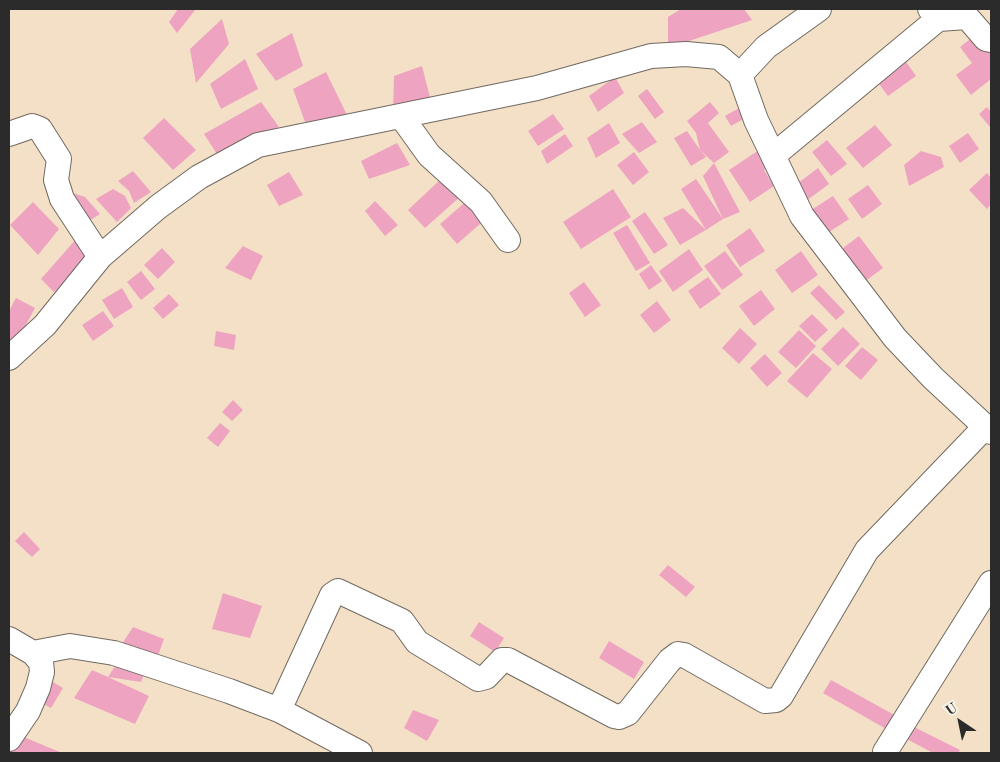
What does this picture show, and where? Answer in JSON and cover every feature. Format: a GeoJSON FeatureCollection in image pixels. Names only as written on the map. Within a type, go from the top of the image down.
{"type":"FeatureCollection","features":[{"type":"Feature","properties":{"kind":"street"},"geometry":{"type":"LineString","coordinates":[[740,75],[766,47],[819,9]]}},
{"type":"Feature","properties":{"kind":"street"},"geometry":{"type":"LineString","coordinates":[[774,155],[934,14],[969,13],[986,39],[991,40]]}},
{"type":"Feature","properties":{"kind":"street"},"geometry":{"type":"LineString","coordinates":[[9,358],[45,325],[100,257],[158,207],[199,177],[258,145],[537,88],[651,56],[686,54],[719,57],[740,75],[756,120],[802,216],[895,338],[933,378],[989,429],[867,550],[776,700],[765,701],[684,655],[678,654],[670,660],[628,713],[619,718],[508,660],[502,660],[486,677],[478,679],[417,642],[402,621],[338,591],[332,595],[280,710]]}},
{"type":"Feature","properties":{"kind":"street"},"geometry":{"type":"LineString","coordinates":[[401,116],[429,154],[481,202],[508,240]]}},
{"type":"Feature","properties":{"kind":"street"},"geometry":{"type":"LineString","coordinates":[[9,134],[32,126],[40,130],[58,156],[56,180],[58,192],[100,257]]}},
{"type":"Feature","properties":{"kind":"street"},"geometry":{"type":"LineString","coordinates":[[884,752],[991,582]]}},
{"type":"Feature","properties":{"kind":"street"},"geometry":{"type":"LineString","coordinates":[[9,639],[33,653],[41,662],[42,672],[38,688],[28,711],[9,739]]}},
{"type":"Feature","properties":{"kind":"street"},"geometry":{"type":"LineString","coordinates":[[33,653],[70,646],[114,653],[230,691],[280,710],[360,753]]}},
{"type":"Feature","properties":{"kind":"building"},"geometry":{"type":"Polygon","coordinates":[[[178,9],[196,9],[177,33],[169,22],[178,9]]]}},
{"type":"Feature","properties":{"kind":"building"},"geometry":{"type":"Polygon","coordinates":[[[681,9],[744,9],[752,20],[668,48],[668,17],[681,9]]]}},
{"type":"Feature","properties":{"kind":"building"},"geometry":{"type":"Polygon","coordinates":[[[222,19],[229,44],[196,83],[190,49],[222,19]]]}},
{"type":"Feature","properties":{"kind":"building"},"geometry":{"type":"Polygon","coordinates":[[[292,33],[303,66],[276,81],[256,54],[292,33]]]}},
{"type":"Feature","properties":{"kind":"building"},"geometry":{"type":"Polygon","coordinates":[[[978,33],[991,46],[991,79],[971,95],[956,75],[972,63],[960,47],[978,33]]]}},
{"type":"Feature","properties":{"kind":"building"},"geometry":{"type":"Polygon","coordinates":[[[902,56],[916,76],[888,96],[874,77],[902,56]]]}},
{"type":"Feature","properties":{"kind":"building"},"geometry":{"type":"Polygon","coordinates":[[[245,59],[258,89],[221,109],[210,84],[245,59]]]}},
{"type":"Feature","properties":{"kind":"building"},"geometry":{"type":"Polygon","coordinates":[[[422,66],[431,101],[393,112],[394,76],[422,66]]]}},
{"type":"Feature","properties":{"kind":"building"},"geometry":{"type":"Polygon","coordinates":[[[326,72],[348,117],[305,122],[293,89],[326,72]]]}},
{"type":"Feature","properties":{"kind":"building"},"geometry":{"type":"Polygon","coordinates":[[[615,77],[624,93],[598,112],[589,96],[615,77]]]}},
{"type":"Feature","properties":{"kind":"building"},"geometry":{"type":"Polygon","coordinates":[[[647,89],[664,112],[655,119],[638,96],[647,89]]]}},
{"type":"Feature","properties":{"kind":"building"},"geometry":{"type":"Polygon","coordinates":[[[755,99],[761,109],[731,126],[725,116],[755,99]]]}},
{"type":"Feature","properties":{"kind":"building"},"geometry":{"type":"Polygon","coordinates":[[[261,102],[279,127],[217,154],[204,134],[261,102]]]}},
{"type":"Feature","properties":{"kind":"building"},"geometry":{"type":"Polygon","coordinates":[[[710,102],[719,113],[708,123],[729,152],[714,163],[700,150],[696,133],[687,121],[710,102]]]}},
{"type":"Feature","properties":{"kind":"building"},"geometry":{"type":"Polygon","coordinates":[[[987,107],[991,112],[991,128],[979,114],[987,107]]]}},
{"type":"Feature","properties":{"kind":"building"},"geometry":{"type":"Polygon","coordinates":[[[553,114],[564,129],[538,146],[528,131],[553,114]]]}},
{"type":"Feature","properties":{"kind":"building"},"geometry":{"type":"Polygon","coordinates":[[[164,118],[196,150],[173,170],[143,138],[164,118]]]}},
{"type":"Feature","properties":{"kind":"building"},"geometry":{"type":"Polygon","coordinates":[[[642,122],[657,142],[639,153],[622,134],[642,122]]]}},
{"type":"Feature","properties":{"kind":"building"},"geometry":{"type":"Polygon","coordinates":[[[609,123],[620,143],[596,158],[587,138],[609,123]]]}},
{"type":"Feature","properties":{"kind":"building"},"geometry":{"type":"Polygon","coordinates":[[[875,125],[892,145],[863,168],[846,148],[875,125]]]}},
{"type":"Feature","properties":{"kind":"building"},"geometry":{"type":"Polygon","coordinates":[[[687,131],[706,157],[691,166],[674,138],[687,131]]]}},
{"type":"Feature","properties":{"kind":"building"},"geometry":{"type":"Polygon","coordinates":[[[968,133],[979,149],[960,163],[949,146],[968,133]]]}},
{"type":"Feature","properties":{"kind":"building"},"geometry":{"type":"Polygon","coordinates":[[[565,134],[573,146],[547,164],[541,151],[565,134]]]}},
{"type":"Feature","properties":{"kind":"building"},"geometry":{"type":"Polygon","coordinates":[[[827,140],[847,164],[831,176],[812,152],[827,140]]]}},
{"type":"Feature","properties":{"kind":"building"},"geometry":{"type":"Polygon","coordinates":[[[397,143],[410,165],[369,179],[361,161],[397,143]]]}},
{"type":"Feature","properties":{"kind":"building"},"geometry":{"type":"Polygon","coordinates":[[[762,148],[773,164],[764,170],[774,186],[750,202],[729,170],[762,148]]]}},
{"type":"Feature","properties":{"kind":"building"},"geometry":{"type":"Polygon","coordinates":[[[921,151],[941,157],[944,167],[909,186],[904,165],[921,151]]]}},
{"type":"Feature","properties":{"kind":"building"},"geometry":{"type":"Polygon","coordinates":[[[634,152],[649,172],[633,185],[617,165],[634,152]]]}},
{"type":"Feature","properties":{"kind":"building"},"geometry":{"type":"Polygon","coordinates":[[[714,163],[740,212],[723,219],[703,176],[714,163]]]}},
{"type":"Feature","properties":{"kind":"building"},"geometry":{"type":"Polygon","coordinates":[[[818,168],[829,184],[806,201],[794,186],[818,168]]]}},
{"type":"Feature","properties":{"kind":"building"},"geometry":{"type":"Polygon","coordinates":[[[133,171],[151,192],[134,203],[129,191],[118,181],[133,171]]]}},
{"type":"Feature","properties":{"kind":"building"},"geometry":{"type":"Polygon","coordinates":[[[289,172],[303,195],[279,206],[267,185],[289,172]]]}},
{"type":"Feature","properties":{"kind":"building"},"geometry":{"type":"Polygon","coordinates":[[[987,173],[991,178],[991,204],[987,209],[969,190],[987,173]]]}},
{"type":"Feature","properties":{"kind":"building"},"geometry":{"type":"Polygon","coordinates":[[[442,178],[460,197],[425,228],[408,210],[442,178]]]}},
{"type":"Feature","properties":{"kind":"building"},"geometry":{"type":"Polygon","coordinates":[[[696,179],[723,219],[706,230],[681,189],[696,179]]]}},
{"type":"Feature","properties":{"kind":"building"},"geometry":{"type":"Polygon","coordinates":[[[868,185],[882,204],[862,219],[848,199],[868,185]]]}},
{"type":"Feature","properties":{"kind":"building"},"geometry":{"type":"Polygon","coordinates":[[[113,189],[125,196],[131,208],[117,222],[96,199],[113,189]]]}},
{"type":"Feature","properties":{"kind":"building"},"geometry":{"type":"Polygon","coordinates":[[[613,189],[631,217],[581,249],[563,222],[613,189]]]}},
{"type":"Feature","properties":{"kind":"building"},"geometry":{"type":"Polygon","coordinates":[[[73,193],[85,197],[100,214],[89,221],[69,202],[73,193]]]}},
{"type":"Feature","properties":{"kind":"building"},"geometry":{"type":"Polygon","coordinates":[[[833,196],[849,219],[823,236],[808,212],[833,196]]]}},
{"type":"Feature","properties":{"kind":"building"},"geometry":{"type":"Polygon","coordinates":[[[470,198],[487,218],[457,244],[440,224],[470,198]]]}},
{"type":"Feature","properties":{"kind":"building"},"geometry":{"type":"Polygon","coordinates":[[[375,201],[398,225],[385,236],[365,211],[375,201]]]}},
{"type":"Feature","properties":{"kind":"building"},"geometry":{"type":"Polygon","coordinates":[[[33,202],[59,229],[38,255],[10,225],[33,202]]]}},
{"type":"Feature","properties":{"kind":"building"},"geometry":{"type":"Polygon","coordinates":[[[683,208],[706,230],[680,245],[663,218],[683,208]]]}},
{"type":"Feature","properties":{"kind":"building"},"geometry":{"type":"Polygon","coordinates":[[[645,212],[668,245],[654,254],[632,221],[645,212]]]}},
{"type":"Feature","properties":{"kind":"building"},"geometry":{"type":"Polygon","coordinates":[[[627,225],[650,263],[636,271],[613,233],[627,225]]]}},
{"type":"Feature","properties":{"kind":"building"},"geometry":{"type":"Polygon","coordinates":[[[750,228],[765,251],[740,267],[726,245],[750,228]]]}},
{"type":"Feature","properties":{"kind":"building"},"geometry":{"type":"Polygon","coordinates":[[[859,236],[883,268],[860,285],[839,251],[859,236]]]}},
{"type":"Feature","properties":{"kind":"building"},"geometry":{"type":"Polygon","coordinates":[[[77,238],[91,257],[54,292],[41,279],[77,238]]]}},
{"type":"Feature","properties":{"kind":"building"},"geometry":{"type":"Polygon","coordinates":[[[243,246],[263,256],[251,280],[225,268],[243,246]]]}},
{"type":"Feature","properties":{"kind":"building"},"geometry":{"type":"Polygon","coordinates":[[[162,248],[175,262],[158,279],[144,265],[162,248]]]}},
{"type":"Feature","properties":{"kind":"building"},"geometry":{"type":"Polygon","coordinates":[[[689,249],[703,270],[673,292],[659,271],[689,249]]]}},
{"type":"Feature","properties":{"kind":"building"},"geometry":{"type":"Polygon","coordinates":[[[725,251],[743,275],[722,290],[704,266],[725,251]]]}},
{"type":"Feature","properties":{"kind":"building"},"geometry":{"type":"Polygon","coordinates":[[[801,251],[818,275],[792,293],[775,270],[801,251]]]}},
{"type":"Feature","properties":{"kind":"building"},"geometry":{"type":"Polygon","coordinates":[[[651,265],[662,281],[649,290],[639,274],[651,265]]]}},
{"type":"Feature","properties":{"kind":"building"},"geometry":{"type":"Polygon","coordinates":[[[141,271],[155,289],[141,300],[127,282],[141,271]]]}},
{"type":"Feature","properties":{"kind":"building"},"geometry":{"type":"Polygon","coordinates":[[[708,277],[721,294],[700,309],[688,291],[708,277]]]}},
{"type":"Feature","properties":{"kind":"building"},"geometry":{"type":"Polygon","coordinates":[[[584,282],[601,305],[585,317],[569,293],[584,282]]]}},
{"type":"Feature","properties":{"kind":"building"},"geometry":{"type":"Polygon","coordinates":[[[819,285],[845,312],[836,320],[810,293],[819,285]]]}},
{"type":"Feature","properties":{"kind":"building"},"geometry":{"type":"Polygon","coordinates":[[[122,288],[133,307],[114,319],[102,300],[122,288]]]}},
{"type":"Feature","properties":{"kind":"building"},"geometry":{"type":"Polygon","coordinates":[[[761,290],[775,309],[754,326],[739,306],[761,290]]]}},
{"type":"Feature","properties":{"kind":"building"},"geometry":{"type":"Polygon","coordinates":[[[169,294],[179,305],[163,319],[153,308],[169,294]]]}},
{"type":"Feature","properties":{"kind":"building"},"geometry":{"type":"Polygon","coordinates":[[[16,298],[35,308],[10,354],[9,311],[16,298]]]}},
{"type":"Feature","properties":{"kind":"building"},"geometry":{"type":"Polygon","coordinates":[[[657,301],[671,320],[654,333],[640,315],[657,301]]]}},
{"type":"Feature","properties":{"kind":"building"},"geometry":{"type":"Polygon","coordinates":[[[103,311],[114,326],[93,341],[82,325],[103,311]]]}},
{"type":"Feature","properties":{"kind":"building"},"geometry":{"type":"Polygon","coordinates":[[[812,314],[828,330],[815,342],[799,326],[812,314]]]}},
{"type":"Feature","properties":{"kind":"building"},"geometry":{"type":"Polygon","coordinates":[[[843,327],[860,344],[838,366],[821,349],[843,327]]]}},
{"type":"Feature","properties":{"kind":"building"},"geometry":{"type":"Polygon","coordinates":[[[740,328],[757,344],[739,364],[722,348],[740,328]]]}},
{"type":"Feature","properties":{"kind":"building"},"geometry":{"type":"Polygon","coordinates":[[[799,330],[816,346],[796,368],[778,352],[799,330]]]}},
{"type":"Feature","properties":{"kind":"building"},"geometry":{"type":"Polygon","coordinates":[[[216,331],[236,335],[234,350],[214,346],[216,331]]]}},
{"type":"Feature","properties":{"kind":"building"},"geometry":{"type":"Polygon","coordinates":[[[862,347],[878,360],[861,380],[845,366],[862,347]]]}},
{"type":"Feature","properties":{"kind":"building"},"geometry":{"type":"Polygon","coordinates":[[[813,353],[832,369],[807,398],[787,381],[813,353]]]}},
{"type":"Feature","properties":{"kind":"building"},"geometry":{"type":"Polygon","coordinates":[[[765,354],[782,373],[767,387],[750,368],[765,354]]]}},
{"type":"Feature","properties":{"kind":"building"},"geometry":{"type":"Polygon","coordinates":[[[233,400],[243,410],[232,421],[222,412],[233,400]]]}},
{"type":"Feature","properties":{"kind":"building"},"geometry":{"type":"Polygon","coordinates":[[[220,423],[230,431],[218,447],[207,438],[220,423]]]}},
{"type":"Feature","properties":{"kind":"building"},"geometry":{"type":"Polygon","coordinates":[[[24,532],[40,549],[32,557],[15,541],[24,532]]]}},
{"type":"Feature","properties":{"kind":"building"},"geometry":{"type":"Polygon","coordinates":[[[668,565],[695,587],[686,597],[659,575],[668,565]]]}},
{"type":"Feature","properties":{"kind":"building"},"geometry":{"type":"Polygon","coordinates":[[[223,593],[262,606],[250,638],[212,629],[223,593]]]}},
{"type":"Feature","properties":{"kind":"building"},"geometry":{"type":"Polygon","coordinates":[[[479,622],[504,638],[495,652],[470,636],[479,622]]]}},
{"type":"Feature","properties":{"kind":"building"},"geometry":{"type":"Polygon","coordinates":[[[133,627],[164,639],[156,661],[120,647],[133,627]]]}},
{"type":"Feature","properties":{"kind":"building"},"geometry":{"type":"Polygon","coordinates":[[[609,641],[644,662],[634,679],[599,658],[609,641]]]}},
{"type":"Feature","properties":{"kind":"building"},"geometry":{"type":"Polygon","coordinates":[[[117,663],[145,672],[141,682],[108,677],[117,663]]]}},
{"type":"Feature","properties":{"kind":"building"},"geometry":{"type":"Polygon","coordinates":[[[92,670],[149,696],[135,724],[74,698],[92,670]]]}},
{"type":"Feature","properties":{"kind":"building"},"geometry":{"type":"Polygon","coordinates":[[[48,679],[63,688],[51,708],[38,701],[48,679]]]}},
{"type":"Feature","properties":{"kind":"building"},"geometry":{"type":"Polygon","coordinates":[[[831,680],[898,717],[888,730],[823,693],[831,680]]]}},
{"type":"Feature","properties":{"kind":"building"},"geometry":{"type":"Polygon","coordinates":[[[413,710],[439,720],[427,741],[404,728],[413,710]]]}},
{"type":"Feature","properties":{"kind":"building"},"geometry":{"type":"Polygon","coordinates":[[[912,726],[960,750],[958,753],[933,753],[905,738],[912,726]]]}},
{"type":"Feature","properties":{"kind":"building"},"geometry":{"type":"Polygon","coordinates":[[[19,735],[62,753],[9,753],[19,735]]]}}]}
